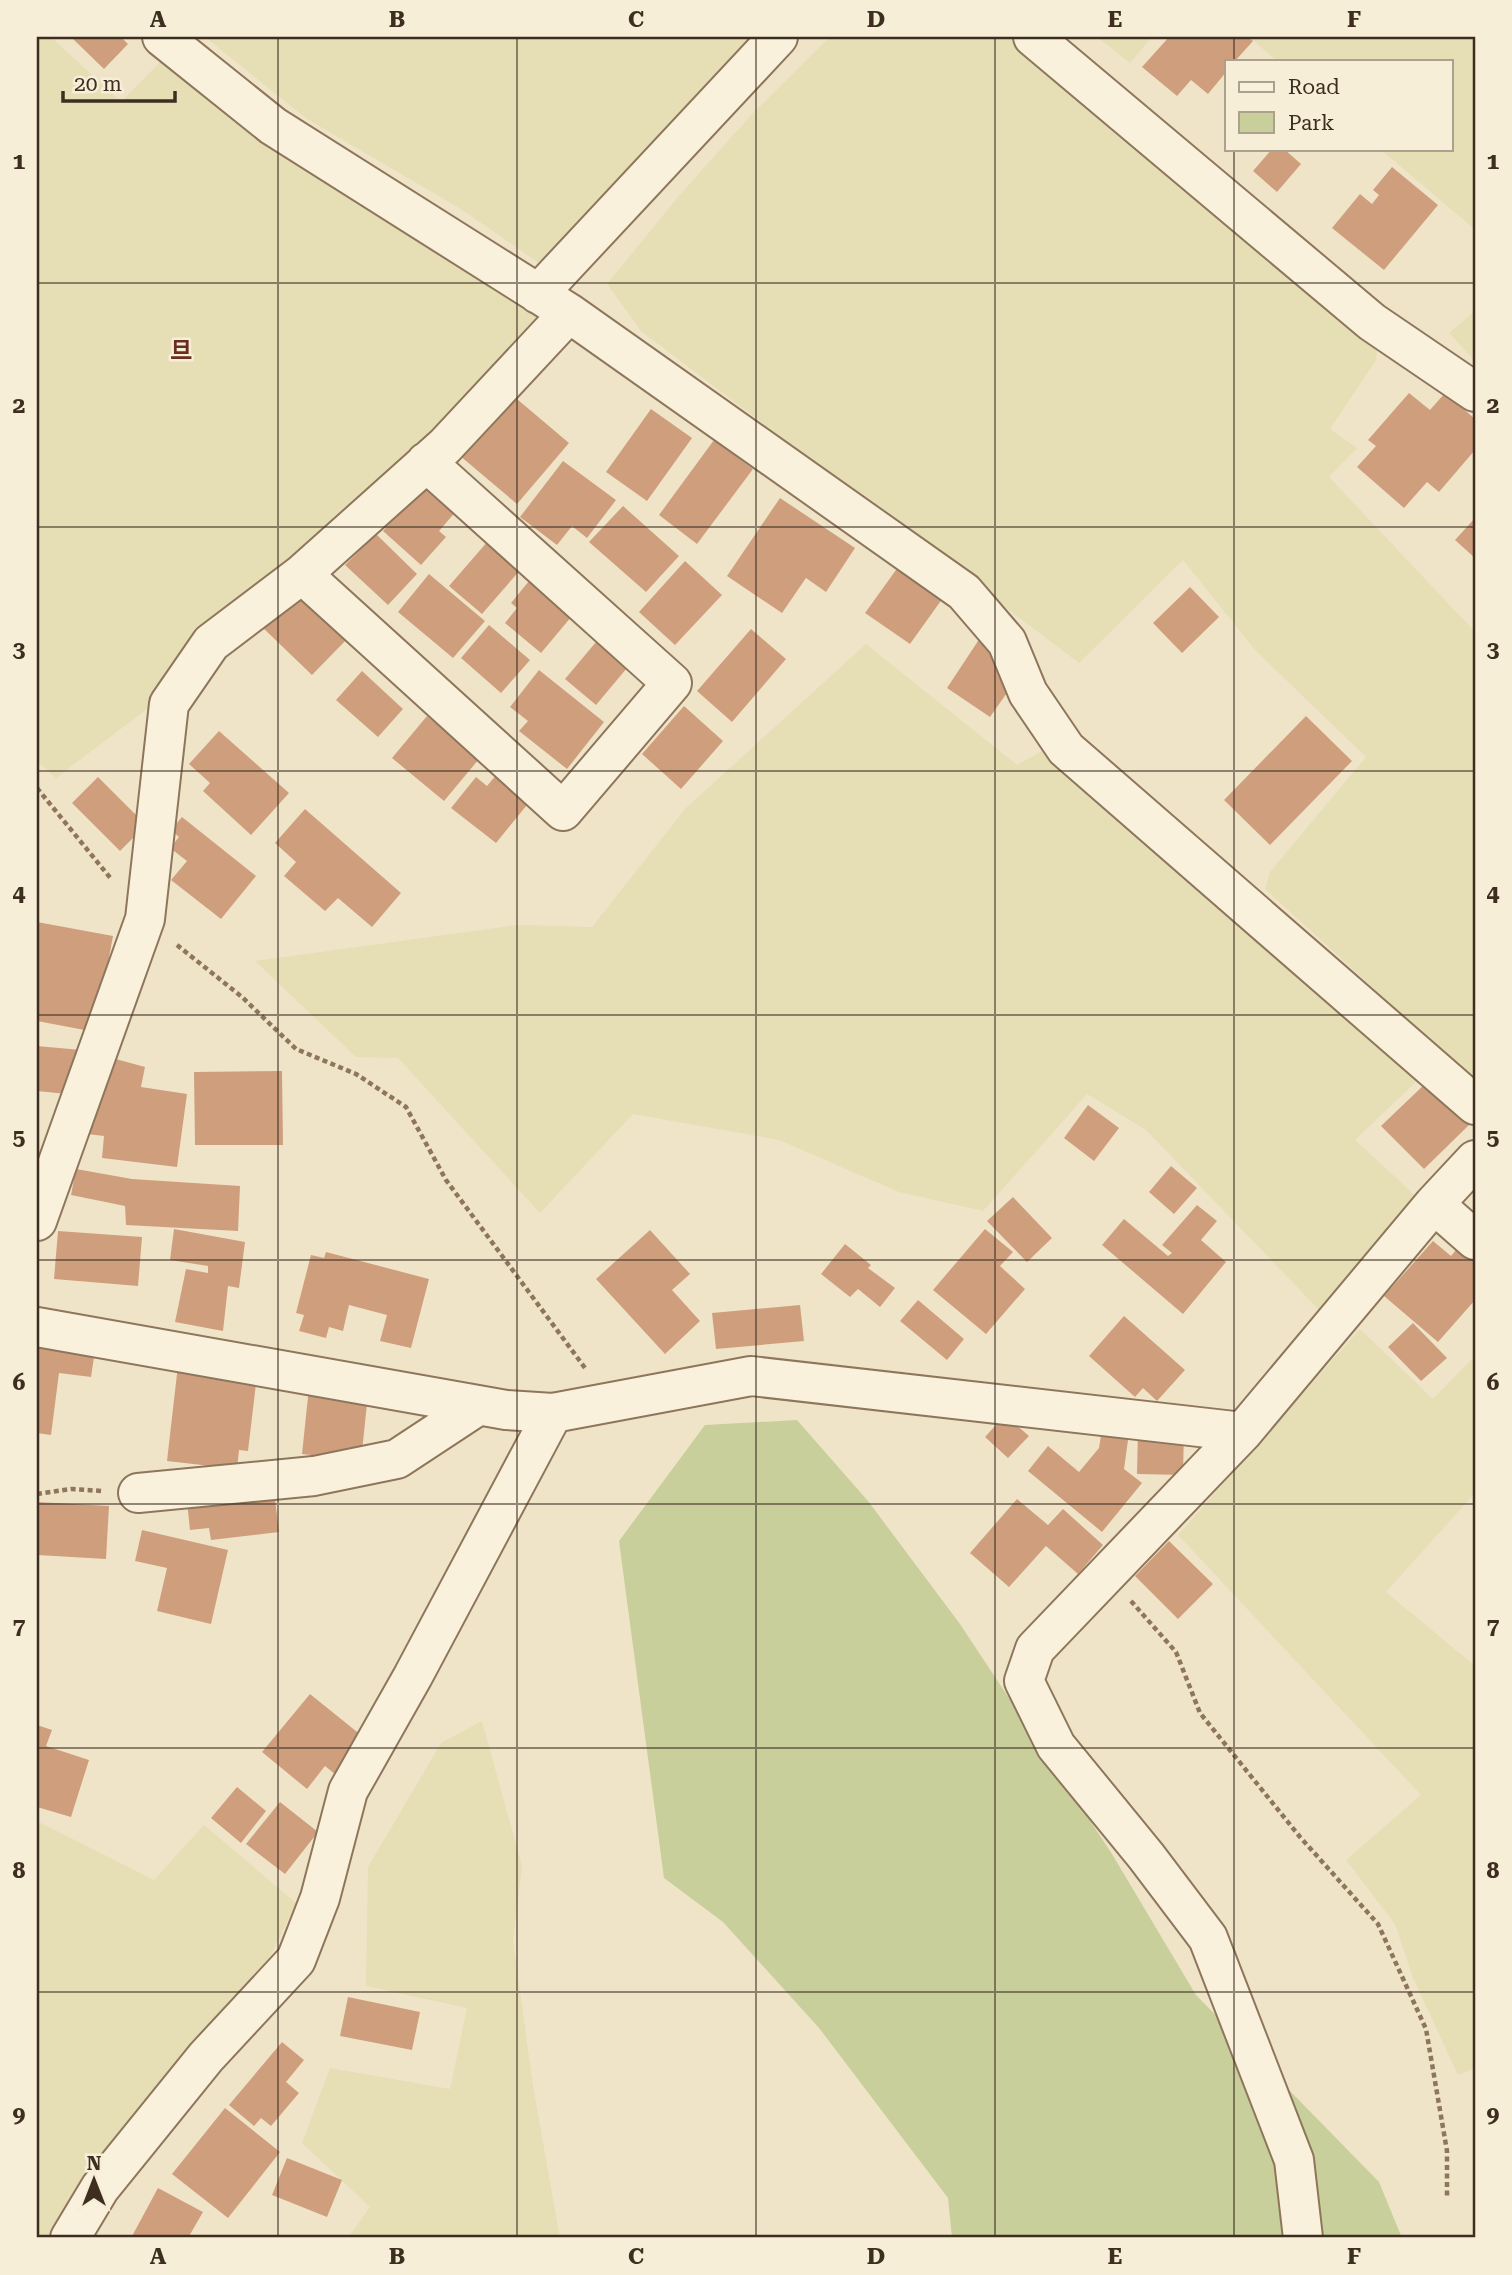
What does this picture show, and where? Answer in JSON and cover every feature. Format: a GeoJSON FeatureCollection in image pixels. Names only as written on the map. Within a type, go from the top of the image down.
{"type":"FeatureCollection","features":[{"type":"Feature","properties":{"kind":"street"},"geometry":{"type":"LineString","coordinates":[[162,37],[273,126],[554,303],[964,592],[1007,642],[1028,693],[1066,749],[1475,1105]]}},
{"type":"Feature","properties":{"kind":"street"},"geometry":{"type":"LineString","coordinates":[[37,1221],[145,919],[169,704],[211,643],[302,574],[445,446],[554,303],[778,37]]}},
{"type":"Feature","properties":{"kind":"street"},"geometry":{"type":"LineString","coordinates":[[1033,37],[1372,322],[1475,392]]}},
{"type":"Feature","properties":{"kind":"street"},"geometry":{"type":"LineString","coordinates":[[302,574],[563,811],[672,683],[426,462]]}},
{"type":"Feature","properties":{"kind":"street"},"geometry":{"type":"LineString","coordinates":[[1303,2238],[1294,2160],[1208,1938],[1146,1856],[1056,1746],[1024,1681],[1035,1648],[1243,1432],[1434,1204],[1475,1160]]}},
{"type":"Feature","properties":{"kind":"street"},"geometry":{"type":"LineString","coordinates":[[1434,1204],[1475,1240]]}},
{"type":"Feature","properties":{"kind":"street"},"geometry":{"type":"LineString","coordinates":[[37,1327],[476,1407],[553,1413],[751,1376],[1243,1432]]}},
{"type":"Feature","properties":{"kind":"street"},"geometry":{"type":"LineString","coordinates":[[138,1493],[314,1476],[397,1459],[476,1407]]}},
{"type":"Feature","properties":{"kind":"street"},"geometry":{"type":"LineString","coordinates":[[70,2238],[100,2188],[198,2067],[296,1960],[320,1898],[348,1791],[553,1413]]}},
{"type":"Feature","properties":{"kind":"path"},"geometry":{"type":"LineString","coordinates":[[37,788],[145,919],[242,997],[296,1049],[356,1074],[405,1107],[446,1180],[610,1403]]}},
{"type":"Feature","properties":{"kind":"path"},"geometry":{"type":"LineString","coordinates":[[37,1494],[71,1489],[138,1493]]}},
{"type":"Feature","properties":{"kind":"path"},"geometry":{"type":"LineString","coordinates":[[1107,1574],[1176,1652],[1199,1713],[1300,1837],[1378,1924],[1426,2029],[1447,2151],[1447,2198]]}},
{"type":"Feature","properties":{"kind":"shaded area"},"geometry":{"type":"Polygon","coordinates":[[[37,37],[51,37],[121,102],[165,57],[552,314],[430,442],[151,706],[56,778],[37,761],[37,37]]]}},
{"type":"Feature","properties":{"kind":"shaded area"},"geometry":{"type":"Polygon","coordinates":[[[205,37],[764,37],[546,268],[461,209],[307,119],[205,37]]]}},
{"type":"Feature","properties":{"kind":"shaded area"},"geometry":{"type":"Polygon","coordinates":[[[830,37],[1012,37],[1378,341],[1376,360],[1330,429],[1357,448],[1329,477],[1475,632],[1475,1081],[1265,889],[1270,872],[1366,757],[1255,650],[1183,560],[1079,663],[641,331],[607,284],[678,197],[752,114],[830,37]]]}},
{"type":"Feature","properties":{"kind":"shaded area"},"geometry":{"type":"Polygon","coordinates":[[[1097,37],[1152,37],[1130,63],[1097,37]]]}},
{"type":"Feature","properties":{"kind":"shaded area"},"geometry":{"type":"Polygon","coordinates":[[[1249,37],[1475,37],[1475,226],[1473,228],[1381,150],[1452,150],[1452,60],[1276,60],[1249,37]]]}},
{"type":"Feature","properties":{"kind":"shaded area"},"geometry":{"type":"Polygon","coordinates":[[[1475,311],[1475,361],[1449,333],[1475,311]]]}},
{"type":"Feature","properties":{"kind":"shaded area"},"geometry":{"type":"Polygon","coordinates":[[[866,644],[1017,765],[1051,746],[1425,1073],[1355,1140],[1420,1200],[1322,1313],[1146,1130],[1087,1094],[983,1211],[899,1192],[779,1140],[633,1114],[540,1213],[398,1058],[356,1057],[255,961],[517,925],[592,927],[686,808],[866,644]]]}},
{"type":"Feature","properties":{"kind":"shaded area"},"geometry":{"type":"Polygon","coordinates":[[[1360,1329],[1433,1399],[1475,1356],[1475,1493],[1386,1592],[1475,1666],[1475,2068],[1458,2075],[1413,1978],[1395,1924],[1346,1860],[1421,1795],[1178,1535],[1360,1329]]]}},
{"type":"Feature","properties":{"kind":"shaded area"},"geometry":{"type":"Polygon","coordinates":[[[482,1721],[522,1866],[513,1940],[533,2086],[560,2238],[348,2238],[370,2207],[302,2143],[330,2068],[450,2089],[467,2008],[366,1986],[368,1867],[441,1743],[482,1721]]]}},
{"type":"Feature","properties":{"kind":"shaded area"},"geometry":{"type":"Polygon","coordinates":[[[37,1821],[154,1880],[204,1825],[296,1903],[269,1959],[56,2238],[37,2238],[37,1821]]]}},
{"type":"Feature","properties":{"kind":"green space"},"geometry":{"type":"Polygon","coordinates":[[[797,1420],[868,1501],[960,1624],[1112,1854],[1196,1995],[1379,2182],[1402,2238],[952,2238],[948,2198],[819,2028],[723,1922],[664,1878],[619,1541],[705,1425],[797,1420]]]}},
{"type":"Feature","properties":{"kind":"building"},"geometry":{"type":"Polygon","coordinates":[[[71,37],[121,37],[128,44],[104,69],[71,37]]]}},
{"type":"Feature","properties":{"kind":"building"},"geometry":{"type":"Polygon","coordinates":[[[1169,37],[1248,37],[1253,41],[1236,60],[1225,60],[1225,73],[1208,94],[1191,80],[1177,96],[1142,67],[1169,37]]]}},
{"type":"Feature","properties":{"kind":"building"},"geometry":{"type":"Polygon","coordinates":[[[1271,150],[1285,150],[1301,164],[1277,192],[1253,171],[1271,150]]]}},
{"type":"Feature","properties":{"kind":"building"},"geometry":{"type":"Polygon","coordinates":[[[1392,167],[1438,205],[1384,270],[1332,228],[1360,194],[1372,204],[1379,195],[1373,190],[1392,167]]]}},
{"type":"Feature","properties":{"kind":"building"},"geometry":{"type":"Polygon","coordinates":[[[1409,393],[1430,410],[1445,393],[1475,419],[1475,450],[1439,492],[1427,482],[1404,508],[1357,467],[1376,446],[1368,440],[1409,393]]]}},
{"type":"Feature","properties":{"kind":"building"},"geometry":{"type":"Polygon","coordinates":[[[511,394],[569,443],[517,504],[459,455],[511,394]]]}},
{"type":"Feature","properties":{"kind":"building"},"geometry":{"type":"Polygon","coordinates":[[[651,409],[692,438],[647,501],[606,472],[651,409]]]}},
{"type":"Feature","properties":{"kind":"building"},"geometry":{"type":"Polygon","coordinates":[[[714,440],[753,469],[697,544],[659,515],[714,440]]]}},
{"type":"Feature","properties":{"kind":"building"},"geometry":{"type":"Polygon","coordinates":[[[563,461],[616,500],[587,538],[572,526],[557,545],[520,517],[563,461]]]}},
{"type":"Feature","properties":{"kind":"building"},"geometry":{"type":"Polygon","coordinates":[[[426,482],[458,509],[439,531],[446,537],[421,565],[383,531],[426,482]]]}},
{"type":"Feature","properties":{"kind":"building"},"geometry":{"type":"Polygon","coordinates":[[[780,498],[855,548],[826,592],[806,578],[782,613],[727,576],[780,498]]]}},
{"type":"Feature","properties":{"kind":"building"},"geometry":{"type":"Polygon","coordinates":[[[623,506],[679,556],[646,592],[589,542],[623,506]]]}},
{"type":"Feature","properties":{"kind":"building"},"geometry":{"type":"Polygon","coordinates":[[[1475,518],[1475,558],[1455,540],[1475,518]]]}},
{"type":"Feature","properties":{"kind":"building"},"geometry":{"type":"Polygon","coordinates":[[[376,534],[417,574],[388,605],[345,565],[376,534]]]}},
{"type":"Feature","properties":{"kind":"building"},"geometry":{"type":"Polygon","coordinates":[[[488,541],[521,569],[482,614],[449,586],[488,541]]]}},
{"type":"Feature","properties":{"kind":"building"},"geometry":{"type":"Polygon","coordinates":[[[685,561],[722,595],[675,645],[639,612],[685,561]]]}},
{"type":"Feature","properties":{"kind":"building"},"geometry":{"type":"Polygon","coordinates":[[[901,563],[945,595],[910,644],[865,613],[901,563]]]}},
{"type":"Feature","properties":{"kind":"building"},"geometry":{"type":"Polygon","coordinates":[[[429,574],[485,621],[453,658],[398,612],[429,574]]]}},
{"type":"Feature","properties":{"kind":"building"},"geometry":{"type":"Polygon","coordinates":[[[529,581],[572,616],[541,653],[505,623],[517,608],[511,603],[529,581]]]}},
{"type":"Feature","properties":{"kind":"building"},"geometry":{"type":"Polygon","coordinates":[[[1190,587],[1219,617],[1182,653],[1153,623],[1190,587]]]}},
{"type":"Feature","properties":{"kind":"building"},"geometry":{"type":"Polygon","coordinates":[[[297,589],[348,638],[312,675],[261,626],[297,589]]]}},
{"type":"Feature","properties":{"kind":"building"},"geometry":{"type":"Polygon","coordinates":[[[489,625],[530,660],[501,693],[461,658],[489,625]]]}},
{"type":"Feature","properties":{"kind":"building"},"geometry":{"type":"Polygon","coordinates":[[[751,629],[786,659],[732,722],[697,691],[751,629]]]}},
{"type":"Feature","properties":{"kind":"building"},"geometry":{"type":"Polygon","coordinates":[[[980,638],[1016,680],[990,717],[947,688],[980,638]]]}},
{"type":"Feature","properties":{"kind":"building"},"geometry":{"type":"Polygon","coordinates":[[[596,642],[627,668],[596,705],[565,679],[596,642]]]}},
{"type":"Feature","properties":{"kind":"building"},"geometry":{"type":"Polygon","coordinates":[[[539,670],[604,722],[567,769],[519,731],[528,721],[510,707],[539,670]]]}},
{"type":"Feature","properties":{"kind":"building"},"geometry":{"type":"Polygon","coordinates":[[[362,671],[403,709],[378,737],[336,700],[362,671]]]}},
{"type":"Feature","properties":{"kind":"building"},"geometry":{"type":"Polygon","coordinates":[[[684,706],[723,741],[681,789],[642,754],[684,706]]]}},
{"type":"Feature","properties":{"kind":"building"},"geometry":{"type":"Polygon","coordinates":[[[427,716],[479,759],[444,801],[392,758],[427,716]]]}},
{"type":"Feature","properties":{"kind":"building"},"geometry":{"type":"Polygon","coordinates":[[[1306,716],[1352,761],[1270,845],[1224,800],[1306,716]]]}},
{"type":"Feature","properties":{"kind":"building"},"geometry":{"type":"Polygon","coordinates":[[[219,731],[289,793],[251,835],[203,791],[210,783],[189,764],[219,731]]]}},
{"type":"Feature","properties":{"kind":"building"},"geometry":{"type":"Polygon","coordinates":[[[497,774],[531,800],[496,843],[451,808],[476,777],[487,786],[497,774]]]}},
{"type":"Feature","properties":{"kind":"building"},"geometry":{"type":"Polygon","coordinates":[[[98,777],[146,825],[120,851],[72,803],[98,777]]]}},
{"type":"Feature","properties":{"kind":"building"},"geometry":{"type":"Polygon","coordinates":[[[305,809],[401,893],[372,927],[338,898],[325,911],[284,876],[296,862],[275,843],[305,809]]]}},
{"type":"Feature","properties":{"kind":"building"},"geometry":{"type":"Polygon","coordinates":[[[182,817],[256,876],[221,919],[171,880],[187,861],[170,848],[179,837],[171,830],[182,817]]]}},
{"type":"Feature","properties":{"kind":"building"},"geometry":{"type":"Polygon","coordinates":[[[37,922],[113,936],[95,1032],[37,1021],[37,922]]]}},
{"type":"Feature","properties":{"kind":"building"},"geometry":{"type":"Polygon","coordinates":[[[37,1046],[81,1050],[77,1095],[37,1091],[37,1046]]]}},
{"type":"Feature","properties":{"kind":"building"},"geometry":{"type":"Polygon","coordinates":[[[105,1056],[145,1067],[141,1087],[187,1094],[177,1167],[102,1158],[104,1136],[87,1134],[105,1056]]]}},
{"type":"Feature","properties":{"kind":"building"},"geometry":{"type":"Polygon","coordinates":[[[282,1071],[283,1145],[195,1145],[194,1072],[282,1071]]]}},
{"type":"Feature","properties":{"kind":"building"},"geometry":{"type":"Polygon","coordinates":[[[1427,1082],[1469,1125],[1424,1169],[1381,1126],[1427,1082]]]}},
{"type":"Feature","properties":{"kind":"building"},"geometry":{"type":"Polygon","coordinates":[[[1088,1105],[1119,1128],[1094,1161],[1064,1138],[1088,1105]]]}},
{"type":"Feature","properties":{"kind":"building"},"geometry":{"type":"Polygon","coordinates":[[[1171,1166],[1197,1188],[1174,1214],[1149,1192],[1171,1166]]]}},
{"type":"Feature","properties":{"kind":"building"},"geometry":{"type":"Polygon","coordinates":[[[76,1169],[132,1179],[240,1186],[238,1231],[126,1225],[125,1206],[71,1195],[76,1169]]]}},
{"type":"Feature","properties":{"kind":"building"},"geometry":{"type":"Polygon","coordinates":[[[1013,1197],[1052,1238],[1027,1262],[987,1221],[1013,1197]]]}},
{"type":"Feature","properties":{"kind":"building"},"geometry":{"type":"Polygon","coordinates":[[[1197,1205],[1217,1221],[1201,1240],[1226,1262],[1183,1314],[1102,1245],[1124,1219],[1168,1256],[1172,1253],[1162,1245],[1197,1205]]]}},
{"type":"Feature","properties":{"kind":"building"},"geometry":{"type":"Polygon","coordinates":[[[174,1229],[245,1242],[239,1288],[228,1286],[223,1331],[175,1322],[186,1269],[208,1273],[208,1266],[170,1260],[174,1229]]]}},
{"type":"Feature","properties":{"kind":"building"},"geometry":{"type":"Polygon","coordinates":[[[985,1229],[1013,1252],[1000,1266],[1025,1289],[986,1334],[933,1290],[985,1229]]]}},
{"type":"Feature","properties":{"kind":"building"},"geometry":{"type":"Polygon","coordinates":[[[650,1230],[690,1274],[672,1290],[700,1321],[665,1354],[596,1279],[650,1230]]]}},
{"type":"Feature","properties":{"kind":"building"},"geometry":{"type":"Polygon","coordinates":[[[58,1231],[142,1237],[138,1286],[54,1279],[58,1231]]]}},
{"type":"Feature","properties":{"kind":"building"},"geometry":{"type":"Polygon","coordinates":[[[1465,1239],[1475,1248],[1475,1300],[1438,1342],[1384,1296],[1433,1241],[1451,1256],[1465,1239]]]}},
{"type":"Feature","properties":{"kind":"building"},"geometry":{"type":"Polygon","coordinates":[[[845,1244],[871,1265],[868,1268],[895,1288],[880,1307],[858,1289],[850,1297],[821,1274],[845,1244]]]}},
{"type":"Feature","properties":{"kind":"building"},"geometry":{"type":"Polygon","coordinates":[[[326,1252],[429,1279],[411,1348],[380,1341],[387,1315],[349,1305],[343,1331],[329,1327],[326,1338],[299,1331],[304,1315],[296,1313],[311,1255],[324,1258],[326,1252]]]}},
{"type":"Feature","properties":{"kind":"building"},"geometry":{"type":"Polygon","coordinates":[[[918,1300],[964,1339],[947,1360],[900,1321],[918,1300]]]}},
{"type":"Feature","properties":{"kind":"building"},"geometry":{"type":"Polygon","coordinates":[[[800,1305],[804,1341],[716,1349],[712,1313],[800,1305]]]}},
{"type":"Feature","properties":{"kind":"building"},"geometry":{"type":"Polygon","coordinates":[[[1124,1316],[1185,1370],[1157,1401],[1143,1388],[1135,1397],[1089,1356],[1124,1316]]]}},
{"type":"Feature","properties":{"kind":"building"},"geometry":{"type":"Polygon","coordinates":[[[1413,1323],[1447,1358],[1421,1381],[1388,1347],[1413,1323]]]}},
{"type":"Feature","properties":{"kind":"building"},"geometry":{"type":"Polygon","coordinates":[[[37,1336],[96,1344],[91,1377],[59,1373],[51,1435],[37,1433],[37,1336]]]}},
{"type":"Feature","properties":{"kind":"building"},"geometry":{"type":"Polygon","coordinates":[[[178,1365],[257,1375],[248,1451],[239,1450],[237,1469],[167,1461],[178,1365]]]}},
{"type":"Feature","properties":{"kind":"building"},"geometry":{"type":"Polygon","coordinates":[[[309,1387],[368,1394],[361,1461],[302,1454],[309,1387]]]}},
{"type":"Feature","properties":{"kind":"building"},"geometry":{"type":"Polygon","coordinates":[[[1005,1415],[1029,1436],[1008,1458],[985,1437],[1005,1415]]]}},
{"type":"Feature","properties":{"kind":"building"},"geometry":{"type":"Polygon","coordinates":[[[1102,1429],[1129,1433],[1124,1469],[1142,1483],[1102,1532],[1028,1471],[1048,1446],[1079,1472],[1099,1448],[1102,1429]]]}},
{"type":"Feature","properties":{"kind":"building"},"geometry":{"type":"Polygon","coordinates":[[[1138,1429],[1184,1430],[1183,1475],[1137,1474],[1138,1429]]]}},
{"type":"Feature","properties":{"kind":"building"},"geometry":{"type":"Polygon","coordinates":[[[274,1491],[279,1532],[211,1540],[209,1528],[190,1530],[187,1502],[274,1491]]]}},
{"type":"Feature","properties":{"kind":"building"},"geometry":{"type":"Polygon","coordinates":[[[1017,1499],[1048,1525],[1063,1509],[1103,1545],[1078,1574],[1046,1546],[1009,1587],[970,1553],[1017,1499]]]}},
{"type":"Feature","properties":{"kind":"building"},"geometry":{"type":"Polygon","coordinates":[[[37,1502],[109,1506],[106,1559],[37,1555],[37,1502]]]}},
{"type":"Feature","properties":{"kind":"building"},"geometry":{"type":"Polygon","coordinates":[[[142,1530],[228,1550],[211,1624],[157,1611],[167,1568],[135,1561],[142,1530]]]}},
{"type":"Feature","properties":{"kind":"building"},"geometry":{"type":"Polygon","coordinates":[[[1169,1541],[1213,1584],[1178,1619],[1135,1576],[1169,1541]]]}},
{"type":"Feature","properties":{"kind":"building"},"geometry":{"type":"Polygon","coordinates":[[[310,1694],[372,1744],[342,1780],[325,1766],[307,1789],[262,1752],[310,1694]]]}},
{"type":"Feature","properties":{"kind":"building"},"geometry":{"type":"Polygon","coordinates":[[[37,1725],[52,1730],[46,1746],[89,1760],[71,1817],[37,1807],[37,1725]]]}},
{"type":"Feature","properties":{"kind":"building"},"geometry":{"type":"Polygon","coordinates":[[[237,1787],[266,1811],[241,1843],[211,1818],[237,1787]]]}},
{"type":"Feature","properties":{"kind":"building"},"geometry":{"type":"Polygon","coordinates":[[[280,1802],[318,1832],[285,1874],[246,1844],[280,1802]]]}},
{"type":"Feature","properties":{"kind":"building"},"geometry":{"type":"Polygon","coordinates":[[[348,1997],[420,2012],[412,2050],[340,2036],[348,1997]]]}},
{"type":"Feature","properties":{"kind":"building"},"geometry":{"type":"Polygon","coordinates":[[[282,2042],[304,2060],[286,2082],[299,2093],[271,2126],[261,2118],[254,2126],[229,2105],[282,2042]]]}},
{"type":"Feature","properties":{"kind":"building"},"geometry":{"type":"Polygon","coordinates":[[[225,2108],[280,2152],[228,2218],[172,2174],[225,2108]]]}},
{"type":"Feature","properties":{"kind":"building"},"geometry":{"type":"Polygon","coordinates":[[[287,2158],[342,2180],[327,2217],[272,2195],[287,2158]]]}},
{"type":"Feature","properties":{"kind":"building"},"geometry":{"type":"Polygon","coordinates":[[[158,2188],[203,2212],[188,2238],[131,2238],[158,2188]]]}},
{"type":"Feature","properties":{"kind":"district","name":"旦"},"geometry":{"type":"Point","coordinates":[181,350]}}]}
